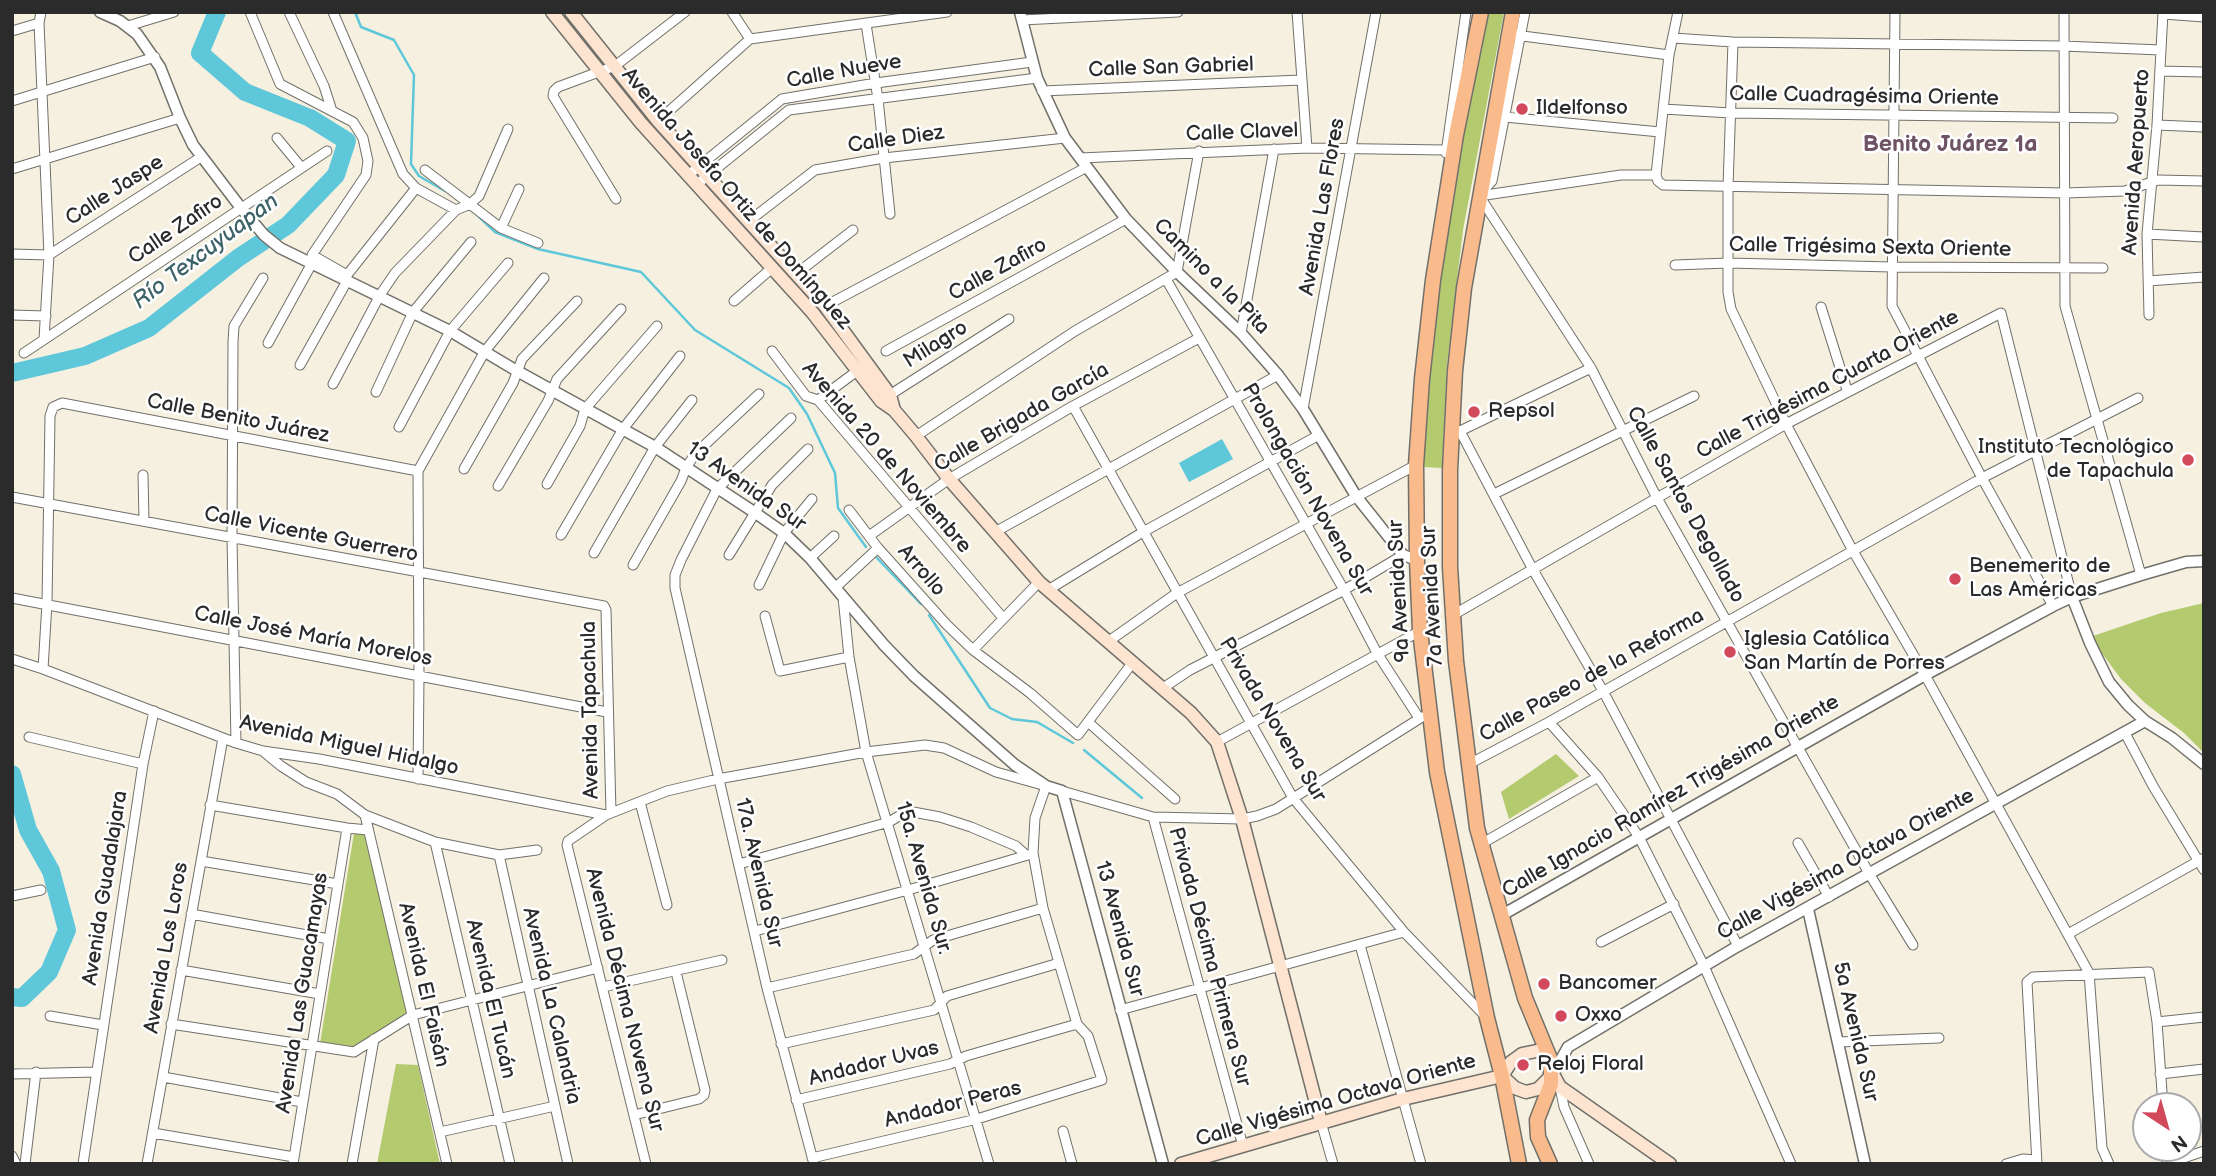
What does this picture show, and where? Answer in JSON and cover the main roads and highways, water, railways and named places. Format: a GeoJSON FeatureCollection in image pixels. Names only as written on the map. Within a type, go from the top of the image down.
{"type":"FeatureCollection","features":[{"type":"Feature","properties":{"kind":"main road","name":"Avenida Josefa Ortiz de Domínguez"},"geometry":{"type":"LineString","coordinates":[[552,12],[692,180],[812,312],[858,371],[885,398]]}},
{"type":"Feature","properties":{"kind":"main road","name":"Avenida Josefa Ortiz de Domínguez"},"geometry":{"type":"LineString","coordinates":[[570,12],[658,121],[825,306],[894,410],[995,532],[1044,586],[1191,713],[1217,742],[1242,819],[1321,1122]]}},
{"type":"Feature","properties":{"kind":"main road","name":"9a Avenida Sur"},"geometry":{"type":"LineString","coordinates":[[1481,12],[1442,219],[1422,379],[1410,557],[1420,631],[1425,717],[1519,1164]]}},
{"type":"Feature","properties":{"kind":"main road","name":"7a Avenida Sur"},"geometry":{"type":"LineString","coordinates":[[1513,12],[1515,35],[1479,196],[1464,288],[1455,371],[1456,430],[1449,519],[1456,661],[1472,803],[1525,998],[1553,1073]]}},
{"type":"Feature","properties":{"kind":"main road"},"geometry":{"type":"LineString","coordinates":[[1546,1049],[1522,1054],[1511,1062],[1502,1076],[1514,1088],[1526,1092],[1538,1089],[1553,1073]]}},
{"type":"Feature","properties":{"kind":"main road"},"geometry":{"type":"LineString","coordinates":[[1553,1073],[1560,1087],[1671,1164]]}},
{"type":"Feature","properties":{"kind":"main road"},"geometry":{"type":"LineString","coordinates":[[1550,1164],[1538,1137],[1537,1120],[1553,1073]]}},
{"type":"Feature","properties":{"kind":"main road","name":"Calle Vigésima Octava Oriente"},"geometry":{"type":"LineString","coordinates":[[1181,1164],[1403,1099],[1502,1076]]}},
{"type":"Feature","properties":{"kind":"water"},"geometry":{"type":"Polygon","coordinates":[[[1222,439],[1233,459],[1189,482],[1179,463],[1222,439]]]}},
{"type":"Feature","properties":{"kind":"waterway","name":"Río Texcuyuapan"},"geometry":{"type":"LineString","coordinates":[[12,373],[85,356],[149,328],[238,258],[288,225],[336,175],[347,141],[310,118],[245,92],[200,53],[217,12]]}},
{"type":"Feature","properties":{"kind":"waterway"},"geometry":{"type":"LineString","coordinates":[[355,12],[361,27],[394,40],[414,75],[411,164],[419,176],[445,191]]}},
{"type":"Feature","properties":{"kind":"waterway"},"geometry":{"type":"LineString","coordinates":[[475,213],[495,232],[538,249],[641,272],[695,330],[789,388],[807,414],[835,473],[838,508],[866,547]]}},
{"type":"Feature","properties":{"kind":"waterway"},"geometry":{"type":"LineString","coordinates":[[876,557],[921,604]]}},
{"type":"Feature","properties":{"kind":"waterway"},"geometry":{"type":"LineString","coordinates":[[929,615],[990,708],[1012,719],[1037,722],[1073,743]]}},
{"type":"Feature","properties":{"kind":"waterway"},"geometry":{"type":"LineString","coordinates":[[1084,750],[1142,798]]}},
{"type":"Feature","properties":{"kind":"waterway","name":"Río Texcuyuapan"},"geometry":{"type":"LineString","coordinates":[[12,774],[28,830],[51,871],[67,930],[49,972],[22,998],[12,997]]}},
{"type":"Feature","properties":{"kind":"place","name":"Ildelfonso"},"geometry":{"type":"Point","coordinates":[1522,109]}},
{"type":"Feature","properties":{"kind":"place","name":"Repsol"},"geometry":{"type":"Point","coordinates":[1474,412]}},
{"type":"Feature","properties":{"kind":"place","name":"Instituto Tecnológico de Tapachula"},"geometry":{"type":"Point","coordinates":[2188,460]}},
{"type":"Feature","properties":{"kind":"place","name":"Benemerito de Las Américas"},"geometry":{"type":"Point","coordinates":[1955,579]}},
{"type":"Feature","properties":{"kind":"place","name":"Iglesia Católica San Martín de Porres"},"geometry":{"type":"Point","coordinates":[1730,652]}},
{"type":"Feature","properties":{"kind":"place","name":"Bancomer"},"geometry":{"type":"Point","coordinates":[1544,984]}},
{"type":"Feature","properties":{"kind":"place","name":"Oxxo"},"geometry":{"type":"Point","coordinates":[1561,1016]}},
{"type":"Feature","properties":{"kind":"place","name":"Reloj Floral"},"geometry":{"type":"Point","coordinates":[1523,1065]}},
{"type":"Feature","properties":{"kind":"district","name":"Benito Juárez 1a"},"geometry":{"type":"Point","coordinates":[1950,145]}}]}
